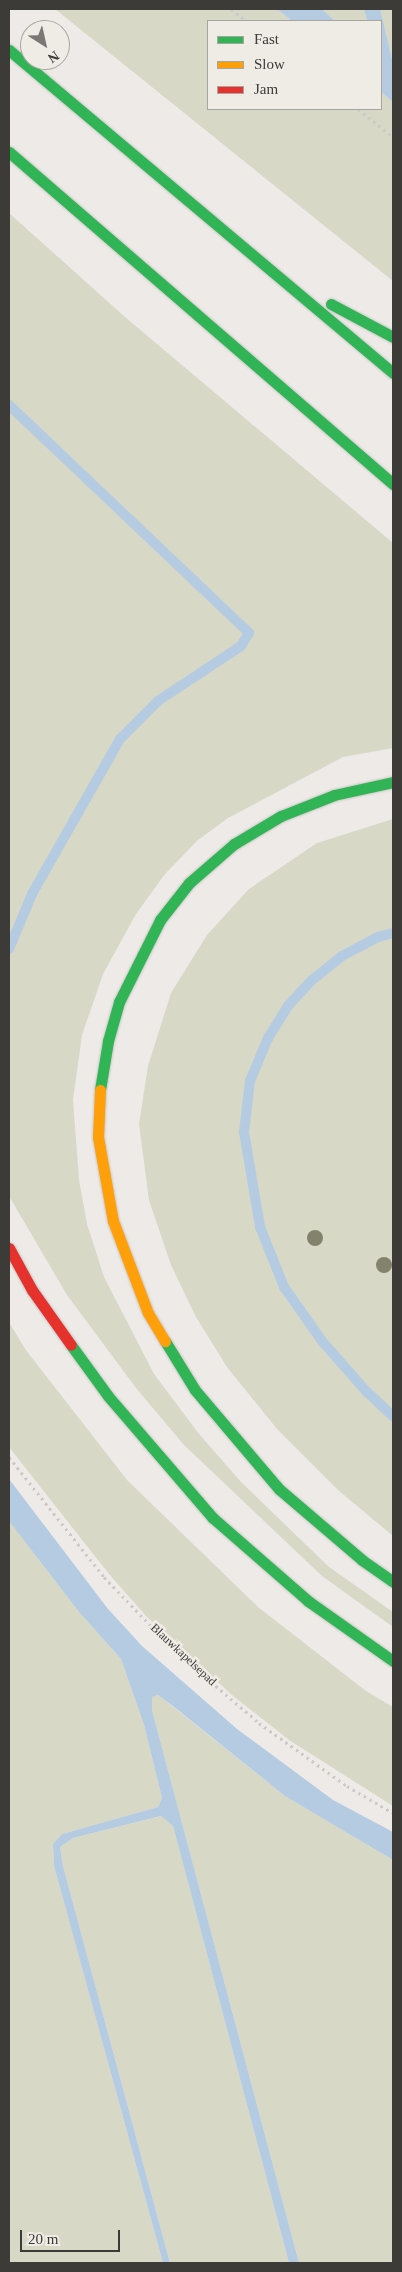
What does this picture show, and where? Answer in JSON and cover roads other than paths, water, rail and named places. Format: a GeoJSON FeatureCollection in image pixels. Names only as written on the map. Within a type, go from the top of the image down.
{"type":"FeatureCollection","features":[{"type":"Feature","properties":{"kind":"highway"},"geometry":{"type":"LineString","coordinates":[[9,50],[288,281],[393,373]]}},
{"type":"Feature","properties":{"kind":"highway"},"geometry":{"type":"LineString","coordinates":[[9,152],[393,484]]}},
{"type":"Feature","properties":{"kind":"highway"},"geometry":{"type":"LineString","coordinates":[[288,281],[393,338]]}},
{"type":"Feature","properties":{"kind":"highway"},"geometry":{"type":"LineString","coordinates":[[393,782],[334,795],[281,816],[234,844],[188,883],[160,920],[137,961],[119,1002],[108,1042],[100,1090],[98,1137],[113,1221],[128,1266],[148,1313],[195,1390],[279,1489],[362,1560],[393,1582]]}},
{"type":"Feature","properties":{"kind":"highway"},"geometry":{"type":"LineString","coordinates":[[9,1248],[32,1290],[108,1396],[213,1518],[308,1601],[393,1661]]}},
{"type":"Feature","properties":{"kind":"water"},"geometry":{"type":"Polygon","coordinates":[[[277,9],[322,9],[334,20],[291,20],[277,9]]]}},
{"type":"Feature","properties":{"kind":"water"},"geometry":{"type":"Polygon","coordinates":[[[364,9],[380,9],[393,63],[393,102],[382,93],[382,20],[367,20],[364,9]]]}},
{"type":"Feature","properties":{"kind":"water"},"geometry":{"type":"Polygon","coordinates":[[[9,1479],[108,1609],[142,1646],[237,1729],[333,1800],[393,1832],[393,1860],[285,1796],[158,1695],[152,1697],[152,1710],[299,2263],[289,2263],[173,1826],[161,1816],[73,1838],[60,1847],[63,1866],[170,2263],[163,2263],[54,1866],[53,1844],[62,1834],[158,1807],[162,1798],[144,1725],[121,1659],[79,1612],[9,1521],[9,1479]]]}},
{"type":"Feature","properties":{"kind":"waterway"},"geometry":{"type":"LineString","coordinates":[[9,405],[249,633],[241,646],[158,701],[120,739],[32,894],[9,949]]}},
{"type":"Feature","properties":{"kind":"waterway"},"geometry":{"type":"LineString","coordinates":[[393,933],[378,937],[342,956],[312,980],[288,1006],[268,1038],[250,1081],[244,1132],[260,1227],[284,1287],[322,1341],[366,1391],[393,1416]]}}]}
